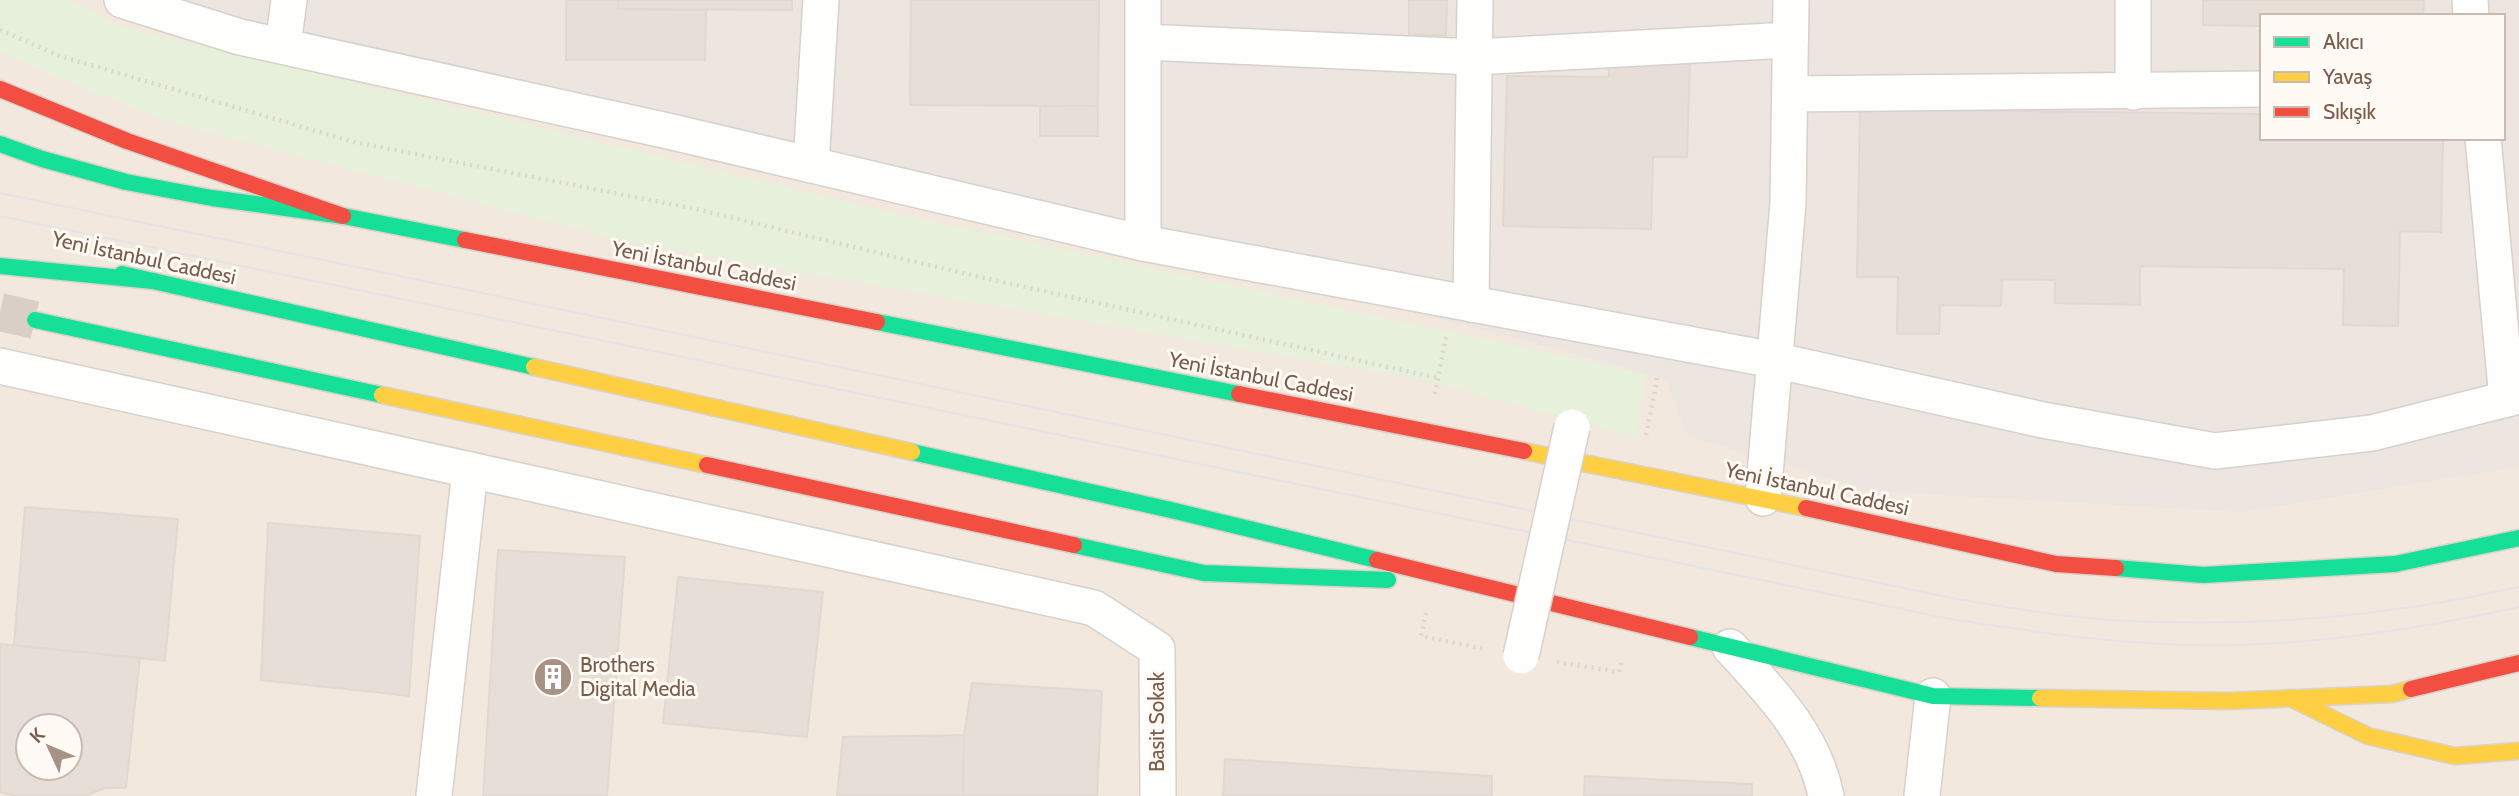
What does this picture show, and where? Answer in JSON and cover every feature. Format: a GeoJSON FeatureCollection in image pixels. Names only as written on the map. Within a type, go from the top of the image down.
{"type":"FeatureCollection","features":[{"type":"Feature","properties":{"kind":"main road"},"geometry":{"type":"LineString","coordinates":[[0,89],[62,117],[139,146],[343,216]]}},
{"type":"Feature","properties":{"kind":"main road","name":"Yeni İstanbul Caddesi"},"geometry":{"type":"LineString","coordinates":[[0,144],[53,163],[158,190],[343,216],[1763,498],[2056,564],[2203,575],[2395,564],[2519,538]]}},
{"type":"Feature","properties":{"kind":"main road","name":"Yeni İstanbul Caddesi"},"geometry":{"type":"LineString","coordinates":[[13,251],[1171,510],[1933,696],[2227,701],[2392,694],[2519,663]]}},
{"type":"Feature","properties":{"kind":"main road"},"geometry":{"type":"LineString","coordinates":[[0,266],[153,281]]}},
{"type":"Feature","properties":{"kind":"main road","name":"Yeni İstanbul Caddesi"},"geometry":{"type":"LineString","coordinates":[[35,320],[1204,573],[1467,582]]}},
{"type":"Feature","properties":{"kind":"main road"},"geometry":{"type":"LineString","coordinates":[[2290,698],[2368,736],[2455,757],[2519,751]]}},
{"type":"Feature","properties":{"kind":"street"},"geometry":{"type":"LineString","coordinates":[[122,0],[240,37],[668,131],[1143,243],[1774,359],[2043,420],[2215,451],[2372,433],[2513,397],[2483,140]]}},
{"type":"Feature","properties":{"kind":"street"},"geometry":{"type":"LineString","coordinates":[[283,46],[289,0]]}},
{"type":"Feature","properties":{"kind":"street"},"geometry":{"type":"LineString","coordinates":[[811,165],[821,0]]}},
{"type":"Feature","properties":{"kind":"street"},"geometry":{"type":"LineString","coordinates":[[1143,0],[1143,243]]}},
{"type":"Feature","properties":{"kind":"street"},"geometry":{"type":"LineString","coordinates":[[1462,302],[1475,0]]}},
{"type":"Feature","properties":{"kind":"street"},"geometry":{"type":"LineString","coordinates":[[1763,498],[1788,203],[1791,0]]}},
{"type":"Feature","properties":{"kind":"street"},"geometry":{"type":"LineString","coordinates":[[2133,0],[2133,92]]}},
{"type":"Feature","properties":{"kind":"street"},"geometry":{"type":"LineString","coordinates":[[1144,42],[1474,57],[1790,40]]}},
{"type":"Feature","properties":{"kind":"street"},"geometry":{"type":"LineString","coordinates":[[1790,94],[2260,89]]}},
{"type":"Feature","properties":{"kind":"street"},"geometry":{"type":"LineString","coordinates":[[0,366],[470,470],[434,796]]}},
{"type":"Feature","properties":{"kind":"street"},"geometry":{"type":"LineString","coordinates":[[1521,656],[1572,427]]}},
{"type":"Feature","properties":{"kind":"street","name":"Basit Sokak"},"geometry":{"type":"LineString","coordinates":[[470,470],[1094,608],[1157,649],[1158,796]]}},
{"type":"Feature","properties":{"kind":"street"},"geometry":{"type":"LineString","coordinates":[[1730,647],[1787,710],[1821,772],[1826,796]]}},
{"type":"Feature","properties":{"kind":"street"},"geometry":{"type":"LineString","coordinates":[[1922,796],[1933,696]]}},
{"type":"Feature","properties":{"kind":"path"},"geometry":{"type":"LineString","coordinates":[[0,30],[60,56],[354,142],[696,209],[966,274],[1438,378]]}},
{"type":"Feature","properties":{"kind":"path"},"geometry":{"type":"LineString","coordinates":[[1434,397],[1462,302]]}},
{"type":"Feature","properties":{"kind":"path"},"geometry":{"type":"LineString","coordinates":[[1644,445],[1665,340]]}},
{"type":"Feature","properties":{"kind":"shaded area"},"geometry":{"type":"Polygon","coordinates":[[[0,0],[2519,0],[2519,796],[0,796],[0,0]]]}},
{"type":"Feature","properties":{"kind":"shaded area"},"geometry":{"type":"Polygon","coordinates":[[[176,0],[2519,0],[2519,467],[2241,512],[1870,491],[1688,436],[1666,380],[1405,310],[501,113],[176,0]]]}},
{"type":"Feature","properties":{"kind":"green space"},"geometry":{"type":"Polygon","coordinates":[[[0,0],[71,0],[116,25],[888,212],[1646,374],[1637,437],[1428,381],[627,242],[166,121],[0,51],[0,0]]]}},
{"type":"Feature","properties":{"kind":"building"},"geometry":{"type":"Polygon","coordinates":[[[566,0],[618,0],[618,9],[706,10],[705,60],[566,60],[566,0]]]}},
{"type":"Feature","properties":{"kind":"building"},"geometry":{"type":"Polygon","coordinates":[[[618,0],[792,0],[792,10],[618,9],[618,0]]]}},
{"type":"Feature","properties":{"kind":"building"},"geometry":{"type":"Polygon","coordinates":[[[911,0],[1099,0],[1098,106],[910,105],[911,0]]]}},
{"type":"Feature","properties":{"kind":"building"},"geometry":{"type":"Polygon","coordinates":[[[1409,0],[1447,0],[1446,35],[1409,35],[1409,0]]]}},
{"type":"Feature","properties":{"kind":"building"},"geometry":{"type":"Polygon","coordinates":[[[2203,0],[2424,0],[2423,14],[2260,14],[2260,26],[2203,25],[2203,0]]]}},
{"type":"Feature","properties":{"kind":"building"},"geometry":{"type":"Polygon","coordinates":[[[1608,59],[1690,60],[1687,157],[1653,157],[1651,229],[1503,226],[1507,76],[1609,77],[1608,59]]]}},
{"type":"Feature","properties":{"kind":"building"},"geometry":{"type":"Polygon","coordinates":[[[1040,106],[1098,106],[1098,136],[1040,136],[1040,106]]]}},
{"type":"Feature","properties":{"kind":"building"},"geometry":{"type":"Polygon","coordinates":[[[1860,109],[2260,114],[2260,140],[2443,140],[2441,232],[2400,231],[2398,326],[2343,325],[2344,269],[2140,266],[2140,305],[2055,303],[2055,280],[2002,279],[2001,306],[1940,305],[1939,334],[1897,334],[1898,277],[1857,277],[1860,109]]]}},
{"type":"Feature","properties":{"kind":"building"},"geometry":{"type":"Polygon","coordinates":[[[25,507],[178,519],[165,661],[14,645],[25,507]]]}},
{"type":"Feature","properties":{"kind":"building"},"geometry":{"type":"Polygon","coordinates":[[[268,523],[420,536],[409,696],[261,680],[268,523]]]}},
{"type":"Feature","properties":{"kind":"building","name":"Brothers Digital Media"},"geometry":{"type":"Polygon","coordinates":[[[498,550],[625,557],[607,796],[483,796],[498,550]]]}},
{"type":"Feature","properties":{"kind":"building"},"geometry":{"type":"Polygon","coordinates":[[[678,577],[823,592],[807,737],[663,723],[678,577]]]}},
{"type":"Feature","properties":{"kind":"building"},"geometry":{"type":"Polygon","coordinates":[[[0,644],[140,658],[126,788],[105,788],[85,796],[17,796],[0,792],[0,644]]]}},
{"type":"Feature","properties":{"kind":"building"},"geometry":{"type":"Polygon","coordinates":[[[972,683],[1102,691],[1097,796],[963,796],[964,735],[972,683]]]}},
{"type":"Feature","properties":{"kind":"building"},"geometry":{"type":"Polygon","coordinates":[[[964,735],[963,796],[837,796],[843,737],[964,735]]]}},
{"type":"Feature","properties":{"kind":"building"},"geometry":{"type":"Polygon","coordinates":[[[1225,759],[1492,776],[1492,796],[1223,796],[1225,759]]]}},
{"type":"Feature","properties":{"kind":"building"},"geometry":{"type":"Polygon","coordinates":[[[1585,776],[1752,784],[1752,796],[1584,796],[1585,776]]]}},
{"type":"Feature","properties":{"kind":"tunnel"},"geometry":{"type":"LineString","coordinates":[[0,312],[35,320]]}},
{"type":"Feature","properties":{"kind":"tram line"},"geometry":{"type":"LineString","coordinates":[[0,193],[1952,598],[2011,608],[2110,620],[2214,623],[2265,621],[2367,613],[2468,598],[2519,587]]}},
{"type":"Feature","properties":{"kind":"tram line"},"geometry":{"type":"LineString","coordinates":[[0,216],[1950,619],[2098,639],[2158,644],[2228,645],[2354,636],[2519,607]]}},
{"type":"Feature","properties":{"kind":"traffic: fast"},"geometry":{"type":"LineString","coordinates":[[0,144],[42,159],[126,182],[212,198],[343,216],[465,240]]}},
{"type":"Feature","properties":{"kind":"traffic: fast"},"geometry":{"type":"LineString","coordinates":[[0,266],[153,281]]}},
{"type":"Feature","properties":{"kind":"traffic: fast"},"geometry":{"type":"LineString","coordinates":[[122,274],[534,367]]}},
{"type":"Feature","properties":{"kind":"traffic: fast"},"geometry":{"type":"LineString","coordinates":[[35,320],[382,395]]}},
{"type":"Feature","properties":{"kind":"traffic: fast"},"geometry":{"type":"LineString","coordinates":[[877,322],[1239,394]]}},
{"type":"Feature","properties":{"kind":"traffic: fast"},"geometry":{"type":"LineString","coordinates":[[912,452],[1377,560]]}},
{"type":"Feature","properties":{"kind":"traffic: fast"},"geometry":{"type":"LineString","coordinates":[[2116,568],[2203,575],[2395,564],[2519,538]]}},
{"type":"Feature","properties":{"kind":"traffic: fast"},"geometry":{"type":"LineString","coordinates":[[1074,545],[1204,573],[1388,580]]}},
{"type":"Feature","properties":{"kind":"traffic: fast"},"geometry":{"type":"LineString","coordinates":[[1690,637],[1933,696],[2040,698]]}},
{"type":"Feature","properties":{"kind":"traffic: slow"},"geometry":{"type":"LineString","coordinates":[[534,367],[912,452]]}},
{"type":"Feature","properties":{"kind":"traffic: slow"},"geometry":{"type":"LineString","coordinates":[[382,395],[707,465]]}},
{"type":"Feature","properties":{"kind":"traffic: slow"},"geometry":{"type":"LineString","coordinates":[[1524,451],[1806,508]]}},
{"type":"Feature","properties":{"kind":"traffic: slow"},"geometry":{"type":"LineString","coordinates":[[2040,698],[2227,701],[2392,694],[2411,689]]}},
{"type":"Feature","properties":{"kind":"traffic: slow"},"geometry":{"type":"LineString","coordinates":[[2290,698],[2368,736],[2455,756],[2519,751]]}},
{"type":"Feature","properties":{"kind":"traffic: jam"},"geometry":{"type":"LineString","coordinates":[[0,89],[127,141],[343,216]]}},
{"type":"Feature","properties":{"kind":"traffic: jam"},"geometry":{"type":"LineString","coordinates":[[465,240],[877,322]]}},
{"type":"Feature","properties":{"kind":"traffic: jam"},"geometry":{"type":"LineString","coordinates":[[1239,394],[1524,451]]}},
{"type":"Feature","properties":{"kind":"traffic: jam"},"geometry":{"type":"LineString","coordinates":[[707,465],[1074,545]]}},
{"type":"Feature","properties":{"kind":"traffic: jam"},"geometry":{"type":"LineString","coordinates":[[1806,508],[2056,564],[2116,568]]}},
{"type":"Feature","properties":{"kind":"traffic: jam"},"geometry":{"type":"LineString","coordinates":[[1377,560],[1690,637]]}},
{"type":"Feature","properties":{"kind":"traffic: jam"},"geometry":{"type":"LineString","coordinates":[[2411,689],[2519,663]]}},
{"type":"Feature","properties":{"kind":"place","name":"Brothers Digital Media"},"geometry":{"type":"Point","coordinates":[553,677]}}]}
